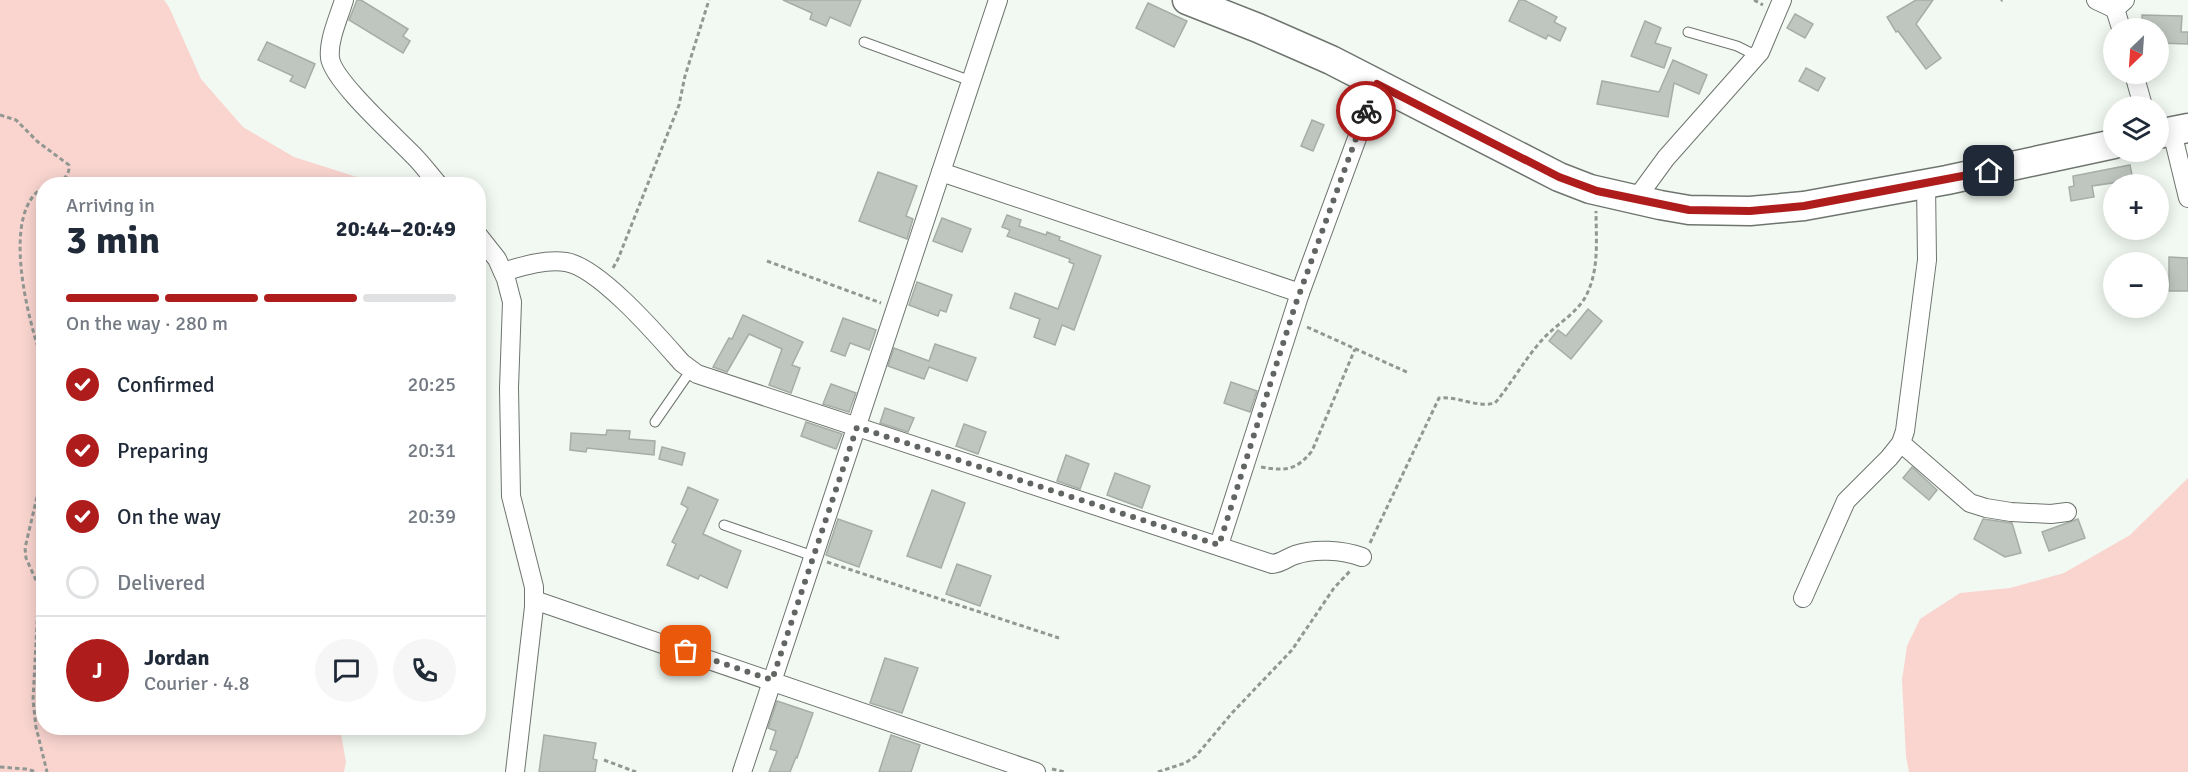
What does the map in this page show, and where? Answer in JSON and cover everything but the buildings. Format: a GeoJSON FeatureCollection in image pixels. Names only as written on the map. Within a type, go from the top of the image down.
{"type":"FeatureCollection","features":[{"type":"Feature","properties":{"kind":"main road"},"geometry":{"type":"LineString","coordinates":[[1187,0],[1269,32],[1331,60],[1532,165],[1597,191],[1689,210],[1750,211],[1804,206],[2103,146]]}},
{"type":"Feature","properties":{"kind":"street"},"geometry":{"type":"LineString","coordinates":[[344,0],[333,37],[330,56],[332,65],[342,80],[432,177]]}},
{"type":"Feature","properties":{"kind":"street"},"geometry":{"type":"LineString","coordinates":[[742,772],[998,0]]}},
{"type":"Feature","properties":{"kind":"street"},"geometry":{"type":"LineString","coordinates":[[1636,199],[1666,158],[1757,56],[1782,0]]}},
{"type":"Feature","properties":{"kind":"street"},"geometry":{"type":"LineString","coordinates":[[2096,0],[2120,4]]}},
{"type":"Feature","properties":{"kind":"street"},"geometry":{"type":"LineString","coordinates":[[1219,545],[1291,319],[1377,84]]}},
{"type":"Feature","properties":{"kind":"street"},"geometry":{"type":"LineString","coordinates":[[2173,131],[2188,198]]}},
{"type":"Feature","properties":{"kind":"street"},"geometry":{"type":"LineString","coordinates":[[941,172],[1300,293]]}},
{"type":"Feature","properties":{"kind":"street"},"geometry":{"type":"LineString","coordinates":[[1803,598],[1846,501],[1889,458],[1901,442],[1905,431],[1927,260],[1926,183]]}},
{"type":"Feature","properties":{"kind":"street"},"geometry":{"type":"LineString","coordinates":[[486,245],[497,259],[513,302],[509,388],[511,495],[534,587],[514,772]]}},
{"type":"Feature","properties":{"kind":"street"},"geometry":{"type":"LineString","coordinates":[[503,272],[521,266],[551,261],[568,262],[582,267],[604,283],[682,363],[697,374],[1272,564],[1281,563],[1294,555],[1315,552],[1350,553],[1362,557]]}},
{"type":"Feature","properties":{"kind":"street"},"geometry":{"type":"LineString","coordinates":[[1901,442],[1970,503],[2011,512],[2051,514],[2067,512]]}},
{"type":"Feature","properties":{"kind":"street"},"geometry":{"type":"LineString","coordinates":[[534,600],[1036,772]]}},
{"type":"Feature","properties":{"kind":"lane"},"geometry":{"type":"LineString","coordinates":[[1688,32],[1737,46],[1757,56]]}},
{"type":"Feature","properties":{"kind":"lane"},"geometry":{"type":"LineString","coordinates":[[864,42],[971,81]]}},
{"type":"Feature","properties":{"kind":"lane"},"geometry":{"type":"LineString","coordinates":[[655,422],[691,370]]}},
{"type":"Feature","properties":{"kind":"lane"},"geometry":{"type":"LineString","coordinates":[[724,525],[813,556]]}},
{"type":"Feature","properties":{"kind":"path"},"geometry":{"type":"LineString","coordinates":[[604,283],[618,260],[680,105],[685,76],[709,0]]}},
{"type":"Feature","properties":{"kind":"path"},"geometry":{"type":"LineString","coordinates":[[0,115],[16,120],[38,142],[69,165],[66,177]]}},
{"type":"Feature","properties":{"kind":"path"},"geometry":{"type":"LineString","coordinates":[[1158,772],[1185,763],[1196,756],[1232,713],[1292,650],[1334,588],[1362,557],[1389,506],[1439,398],[1458,398],[1485,406],[1494,403],[1544,337],[1581,305],[1594,274],[1597,191]]}},
{"type":"Feature","properties":{"kind":"path"},"geometry":{"type":"LineString","coordinates":[[767,261],[896,308]]}},
{"type":"Feature","properties":{"kind":"path"},"geometry":{"type":"LineString","coordinates":[[21,302],[36,343]]}},
{"type":"Feature","properties":{"kind":"path"},"geometry":{"type":"LineString","coordinates":[[1291,319],[1409,373]]}},
{"type":"Feature","properties":{"kind":"path"},"geometry":{"type":"LineString","coordinates":[[1244,464],[1280,471],[1297,465],[1305,459],[1312,451],[1355,349]]}},
{"type":"Feature","properties":{"kind":"path"},"geometry":{"type":"LineString","coordinates":[[36,500],[24,548],[26,558],[36,577]]}},
{"type":"Feature","properties":{"kind":"path"},"geometry":{"type":"LineString","coordinates":[[813,556],[837,566],[1059,638]]}},
{"type":"Feature","properties":{"kind":"path"},"geometry":{"type":"LineString","coordinates":[[36,644],[33,700],[36,727]]}},
{"type":"Feature","properties":{"kind":"path"},"geometry":{"type":"LineString","coordinates":[[38,735],[47,772]]}},
{"type":"Feature","properties":{"kind":"path"},"geometry":{"type":"LineString","coordinates":[[604,760],[636,772]]}},
{"type":"Feature","properties":{"kind":"path"},"geometry":{"type":"LineString","coordinates":[[0,767],[37,772]]}},
{"type":"Feature","properties":{"kind":"shaded area"},"geometry":{"type":"Polygon","coordinates":[[[0,0],[164,0],[201,79],[243,127],[294,157],[357,177],[36,177],[36,735],[341,735],[346,762],[344,772],[0,772],[0,0]]]}},
{"type":"Feature","properties":{"kind":"shaded area"},"geometry":{"type":"Polygon","coordinates":[[[2188,478],[2188,772],[1909,772],[1906,757],[1902,680],[1907,646],[1920,619],[1960,593],[2010,588],[2064,573],[2130,535],[2188,478]]]}},
{"type":"Feature","properties":{"kind":"way so far"},"geometry":{"type":"LineString","coordinates":[[686,651],[772,680],[857,427],[1219,545],[1283,341],[1366,111]]}},
{"type":"Feature","properties":{"kind":"route"},"geometry":{"type":"LineString","coordinates":[[1366,111],[1377,84],[1559,177],[1597,191],[1689,210],[1723,212],[1804,206],[1989,171]]}}]}
